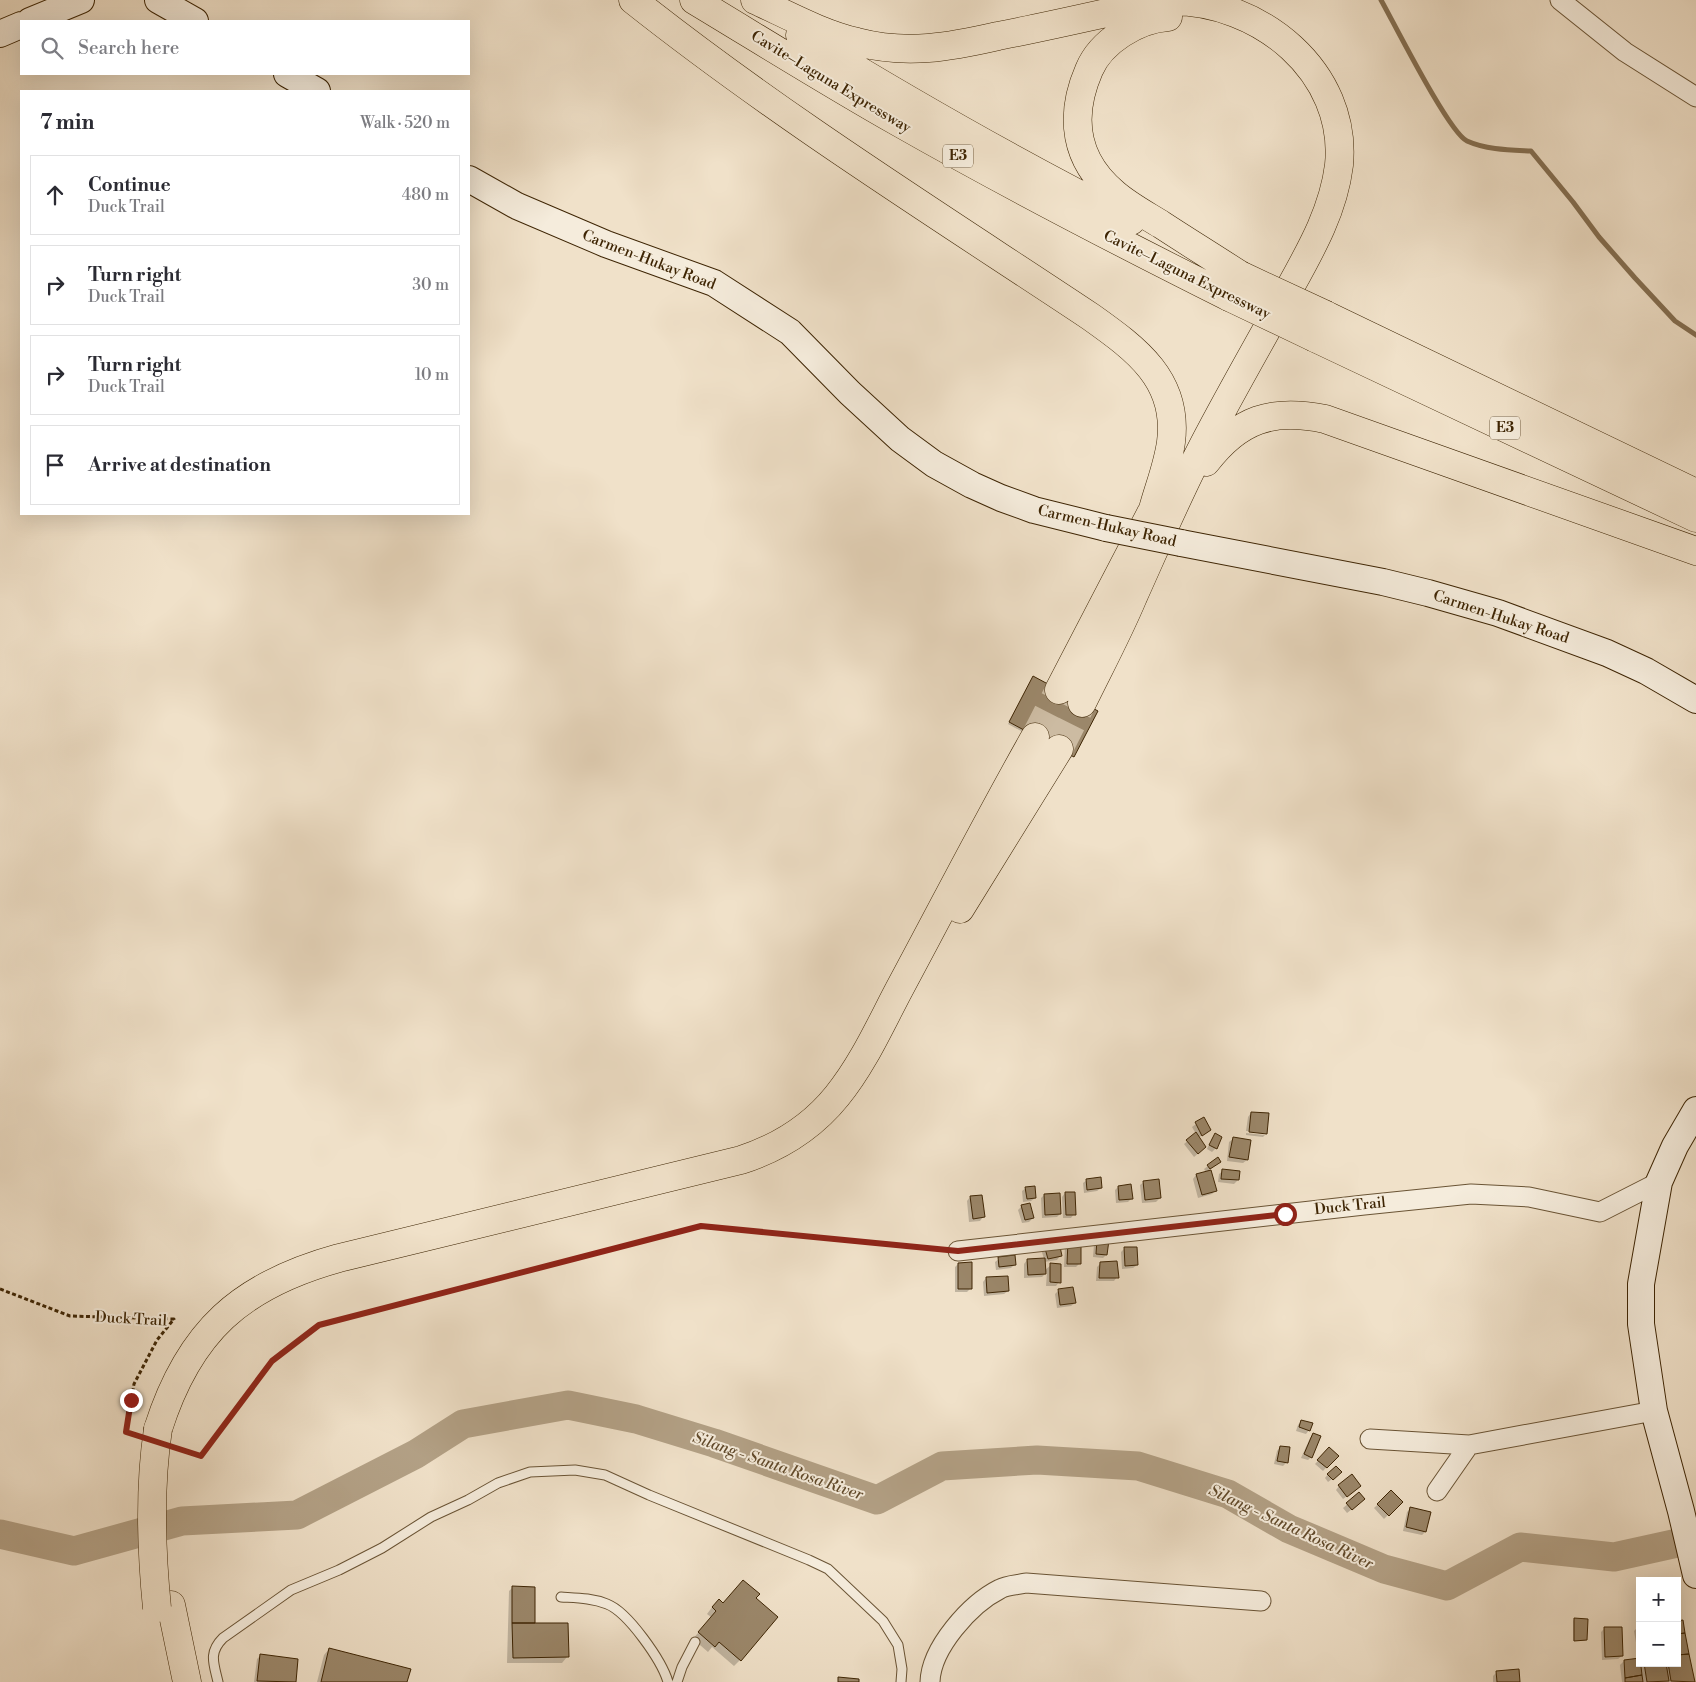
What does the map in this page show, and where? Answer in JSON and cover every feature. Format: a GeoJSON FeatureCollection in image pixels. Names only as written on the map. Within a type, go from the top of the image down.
{"type":"FeatureCollection","features":[{"type":"Feature","properties":{"kind":"highway"},"geometry":{"type":"LineString","coordinates":[[633,0],[725,71],[796,121],[1091,317],[1129,345],[1145,360],[1162,384],[1171,414],[1172,427],[1161,512]]}},
{"type":"Feature","properties":{"kind":"highway","name":"Cavite–Laguna Expressway"},"geometry":{"type":"LineString","coordinates":[[694,0],[897,122],[1112,238],[1234,286],[1696,493]]}},
{"type":"Feature","properties":{"kind":"highway","name":"Cavite–Laguna Expressway"},"geometry":{"type":"LineString","coordinates":[[742,0],[907,100],[1089,200],[1234,286]]}},
{"type":"Feature","properties":{"kind":"highway"},"geometry":{"type":"LineString","coordinates":[[756,0],[818,28],[857,42],[900,49],[922,49],[973,42],[1156,3],[1192,0],[1215,3],[1256,18],[1276,31],[1306,61],[1329,99],[1339,143],[1339,162],[1332,200],[1308,253],[1204,445],[1161,512]]}},
{"type":"Feature","properties":{"kind":"highway"},"geometry":{"type":"LineString","coordinates":[[1071,696],[1132,601],[1161,512],[1312,208],[1319,185],[1322,157],[1316,111],[1307,89],[1292,67],[1257,36],[1234,24],[1188,15],[1172,16],[1140,24],[1122,34],[1104,48],[1091,64],[1081,88],[1077,109],[1077,127],[1086,157],[1103,182],[1115,194],[1234,286]]}},
{"type":"Feature","properties":{"kind":"highway","name":"Cavite–Laguna Expressway"},"geometry":{"type":"LineString","coordinates":[[1320,326],[1696,518]]}},
{"type":"Feature","properties":{"kind":"highway"},"geometry":{"type":"LineString","coordinates":[[1161,512],[1212,454],[1238,430],[1269,417],[1303,414],[1334,422],[1696,551]]}},
{"type":"Feature","properties":{"kind":"highway"},"geometry":{"type":"LineString","coordinates":[[173,1682],[164,1606],[167,1479],[162,1436],[172,1388],[188,1359],[206,1333],[248,1297],[284,1277],[315,1265],[741,1160],[775,1147],[794,1135],[809,1124],[837,1096],[860,1060],[936,922],[989,818],[1035,737]]}},
{"type":"Feature","properties":{"kind":"highway"},"geometry":{"type":"LineString","coordinates":[[162,1436],[206,1359],[221,1339],[256,1309],[278,1296],[331,1277],[750,1174],[781,1162],[811,1142],[838,1118],[863,1086],[949,928],[1059,749]]}},
{"type":"Feature","properties":{"kind":"highway"},"geometry":{"type":"LineString","coordinates":[[164,1606],[187,1682]]}},
{"type":"Feature","properties":{"kind":"street"},"geometry":{"type":"LineString","coordinates":[[32,20],[81,0]]}},
{"type":"Feature","properties":{"kind":"street"},"geometry":{"type":"LineString","coordinates":[[158,0],[193,20]]}},
{"type":"Feature","properties":{"kind":"street"},"geometry":{"type":"LineString","coordinates":[[1560,0],[1625,52],[1696,96]]}},
{"type":"Feature","properties":{"kind":"street"},"geometry":{"type":"LineString","coordinates":[[0,34],[20,25]]}},
{"type":"Feature","properties":{"kind":"street"},"geometry":{"type":"LineString","coordinates":[[289,75],[315,90]]}},
{"type":"Feature","properties":{"kind":"street","name":"Carmen-Hukay Road"},"geometry":{"type":"LineString","coordinates":[[470,179],[517,206],[570,229],[714,283],[790,332],[850,393],[900,439],[934,464],[1001,498],[1051,515],[1106,528],[1383,582],[1498,613],[1607,653],[1646,671],[1696,700]]}},
{"type":"Feature","properties":{"kind":"street"},"geometry":{"type":"LineString","coordinates":[[1696,1110],[1675,1146],[1659,1182],[1641,1284],[1641,1324],[1654,1411],[1696,1575]]}},
{"type":"Feature","properties":{"kind":"street","name":"Duck Trail"},"geometry":{"type":"LineString","coordinates":[[958,1251],[1471,1194],[1529,1197],[1600,1212],[1659,1182]]}},
{"type":"Feature","properties":{"kind":"street"},"geometry":{"type":"LineString","coordinates":[[1370,1440],[1469,1445],[1654,1411]]}},
{"type":"Feature","properties":{"kind":"street"},"geometry":{"type":"LineString","coordinates":[[1437,1491],[1469,1445]]}},
{"type":"Feature","properties":{"kind":"street"},"geometry":{"type":"LineString","coordinates":[[930,1682],[930,1674],[936,1657],[965,1615],[981,1600],[1002,1588],[1026,1583],[1261,1601]]}},
{"type":"Feature","properties":{"kind":"lane"},"geometry":{"type":"LineString","coordinates":[[218,1682],[213,1658],[216,1645],[223,1638],[291,1590],[339,1570],[382,1548],[430,1517],[468,1500],[498,1483],[530,1472],[574,1470],[605,1475],[828,1569],[883,1621],[898,1645],[902,1669],[901,1682]]}},
{"type":"Feature","properties":{"kind":"lane"},"geometry":{"type":"LineString","coordinates":[[561,1597],[590,1599],[609,1604],[625,1617],[665,1671],[668,1682]]}},
{"type":"Feature","properties":{"kind":"lane"},"geometry":{"type":"LineString","coordinates":[[677,1682],[682,1667],[695,1642]]}},
{"type":"Feature","properties":{"kind":"path","name":"Duck Trail"},"geometry":{"type":"LineString","coordinates":[[0,1289],[70,1316],[174,1319],[157,1340],[134,1384],[126,1432],[162,1436],[201,1456],[272,1361],[319,1325],[701,1226],[958,1251]]}},
{"type":"Feature","properties":{"kind":"building"},"geometry":{"type":"Polygon","coordinates":[[[1033,676],[1098,711],[1074,757],[1009,722],[1033,676]]]}},
{"type":"Feature","properties":{"kind":"building"},"geometry":{"type":"Polygon","coordinates":[[[1251,1112],[1269,1113],[1267,1134],[1249,1132],[1251,1112]]]}},
{"type":"Feature","properties":{"kind":"building"},"geometry":{"type":"Polygon","coordinates":[[[1204,1117],[1211,1130],[1202,1136],[1195,1122],[1204,1117]]]}},
{"type":"Feature","properties":{"kind":"building"},"geometry":{"type":"Polygon","coordinates":[[[1196,1132],[1206,1147],[1198,1154],[1186,1140],[1196,1132]]]}},
{"type":"Feature","properties":{"kind":"building"},"geometry":{"type":"Polygon","coordinates":[[[1215,1133],[1222,1137],[1217,1149],[1209,1145],[1215,1133]]]}},
{"type":"Feature","properties":{"kind":"building"},"geometry":{"type":"Polygon","coordinates":[[[1233,1137],[1251,1140],[1248,1160],[1229,1157],[1233,1137]]]}},
{"type":"Feature","properties":{"kind":"building"},"geometry":{"type":"Polygon","coordinates":[[[1218,1157],[1221,1162],[1210,1169],[1207,1165],[1218,1157]]]}},
{"type":"Feature","properties":{"kind":"building"},"geometry":{"type":"Polygon","coordinates":[[[1222,1169],[1240,1171],[1239,1180],[1221,1179],[1222,1169]]]}},
{"type":"Feature","properties":{"kind":"building"},"geometry":{"type":"Polygon","coordinates":[[[1211,1170],[1217,1191],[1202,1195],[1196,1174],[1211,1170]]]}},
{"type":"Feature","properties":{"kind":"building"},"geometry":{"type":"Polygon","coordinates":[[[1101,1177],[1102,1188],[1087,1190],[1086,1179],[1101,1177]]]}},
{"type":"Feature","properties":{"kind":"building"},"geometry":{"type":"Polygon","coordinates":[[[1159,1179],[1161,1198],[1145,1200],[1143,1181],[1159,1179]]]}},
{"type":"Feature","properties":{"kind":"building"},"geometry":{"type":"Polygon","coordinates":[[[1131,1184],[1133,1199],[1119,1200],[1118,1186],[1131,1184]]]}},
{"type":"Feature","properties":{"kind":"building"},"geometry":{"type":"Polygon","coordinates":[[[1035,1186],[1036,1198],[1027,1199],[1025,1187],[1035,1186]]]}},
{"type":"Feature","properties":{"kind":"building"},"geometry":{"type":"Polygon","coordinates":[[[1065,1192],[1075,1192],[1076,1215],[1066,1215],[1065,1192]]]}},
{"type":"Feature","properties":{"kind":"building"},"geometry":{"type":"Polygon","coordinates":[[[1060,1193],[1061,1214],[1045,1215],[1044,1194],[1060,1193]]]}},
{"type":"Feature","properties":{"kind":"building"},"geometry":{"type":"Polygon","coordinates":[[[982,1195],[985,1217],[973,1219],[970,1196],[982,1195]]]}},
{"type":"Feature","properties":{"kind":"building"},"geometry":{"type":"Polygon","coordinates":[[[1030,1203],[1034,1218],[1025,1220],[1021,1205],[1030,1203]]]}},
{"type":"Feature","properties":{"kind":"building"},"geometry":{"type":"Polygon","coordinates":[[[1097,1239],[1109,1240],[1107,1255],[1096,1254],[1097,1239]]]}},
{"type":"Feature","properties":{"kind":"building"},"geometry":{"type":"Polygon","coordinates":[[[1068,1241],[1081,1241],[1081,1264],[1067,1264],[1068,1241]]]}},
{"type":"Feature","properties":{"kind":"building"},"geometry":{"type":"Polygon","coordinates":[[[1059,1242],[1062,1256],[1048,1259],[1044,1245],[1059,1242]]]}},
{"type":"Feature","properties":{"kind":"building"},"geometry":{"type":"Polygon","coordinates":[[[1124,1247],[1137,1247],[1138,1265],[1125,1266],[1124,1247]]]}},
{"type":"Feature","properties":{"kind":"building"},"geometry":{"type":"Polygon","coordinates":[[[1015,1255],[1016,1265],[999,1267],[998,1257],[1015,1255]]]}},
{"type":"Feature","properties":{"kind":"building"},"geometry":{"type":"Polygon","coordinates":[[[1045,1258],[1046,1274],[1028,1275],[1027,1259],[1045,1258]]]}},
{"type":"Feature","properties":{"kind":"building"},"geometry":{"type":"Polygon","coordinates":[[[1117,1261],[1119,1278],[1099,1278],[1100,1262],[1117,1261]]]}},
{"type":"Feature","properties":{"kind":"building"},"geometry":{"type":"Polygon","coordinates":[[[972,1262],[972,1289],[958,1289],[958,1263],[972,1262]]]}},
{"type":"Feature","properties":{"kind":"building"},"geometry":{"type":"Polygon","coordinates":[[[1050,1263],[1061,1264],[1061,1283],[1050,1282],[1050,1263]]]}},
{"type":"Feature","properties":{"kind":"building"},"geometry":{"type":"Polygon","coordinates":[[[1008,1276],[1009,1291],[987,1293],[986,1277],[1008,1276]]]}},
{"type":"Feature","properties":{"kind":"building"},"geometry":{"type":"Polygon","coordinates":[[[1073,1287],[1076,1303],[1060,1305],[1058,1289],[1073,1287]]]}},
{"type":"Feature","properties":{"kind":"building"},"geometry":{"type":"Polygon","coordinates":[[[1301,1420],[1313,1423],[1310,1431],[1299,1427],[1301,1420]]]}},
{"type":"Feature","properties":{"kind":"building"},"geometry":{"type":"Polygon","coordinates":[[[1313,1433],[1321,1436],[1312,1458],[1304,1454],[1313,1433]]]}},
{"type":"Feature","properties":{"kind":"building"},"geometry":{"type":"Polygon","coordinates":[[[1280,1446],[1290,1447],[1288,1463],[1277,1461],[1280,1446]]]}},
{"type":"Feature","properties":{"kind":"building"},"geometry":{"type":"Polygon","coordinates":[[[1329,1447],[1339,1456],[1327,1468],[1317,1460],[1329,1447]]]}},
{"type":"Feature","properties":{"kind":"building"},"geometry":{"type":"Polygon","coordinates":[[[1336,1466],[1342,1472],[1333,1480],[1327,1474],[1336,1466]]]}},
{"type":"Feature","properties":{"kind":"building"},"geometry":{"type":"Polygon","coordinates":[[[1352,1474],[1361,1486],[1347,1497],[1338,1485],[1352,1474]]]}},
{"type":"Feature","properties":{"kind":"building"},"geometry":{"type":"Polygon","coordinates":[[[1391,1490],[1403,1502],[1389,1516],[1377,1504],[1391,1490]]]}},
{"type":"Feature","properties":{"kind":"building"},"geometry":{"type":"Polygon","coordinates":[[[1359,1492],[1365,1499],[1352,1510],[1346,1503],[1359,1492]]]}},
{"type":"Feature","properties":{"kind":"building"},"geometry":{"type":"Polygon","coordinates":[[[1410,1507],[1431,1512],[1426,1532],[1406,1527],[1410,1507]]]}},
{"type":"Feature","properties":{"kind":"building"},"geometry":{"type":"Polygon","coordinates":[[[743,1580],[760,1594],[756,1598],[778,1617],[741,1661],[719,1642],[715,1647],[698,1632],[716,1611],[712,1607],[719,1599],[723,1603],[743,1580]]]}},
{"type":"Feature","properties":{"kind":"building"},"geometry":{"type":"Polygon","coordinates":[[[512,1586],[535,1587],[535,1623],[512,1623],[512,1586]]]}},
{"type":"Feature","properties":{"kind":"building"},"geometry":{"type":"Polygon","coordinates":[[[1574,1618],[1588,1619],[1587,1640],[1574,1641],[1574,1618]]]}},
{"type":"Feature","properties":{"kind":"building"},"geometry":{"type":"Polygon","coordinates":[[[1681,1620],[1683,1620],[1685,1633],[1681,1634],[1681,1620]]]}},
{"type":"Feature","properties":{"kind":"building"},"geometry":{"type":"Polygon","coordinates":[[[512,1623],[568,1623],[569,1657],[513,1658],[512,1623]]]}},
{"type":"Feature","properties":{"kind":"building"},"geometry":{"type":"Polygon","coordinates":[[[1604,1627],[1622,1627],[1623,1656],[1605,1657],[1604,1627]]]}},
{"type":"Feature","properties":{"kind":"building"},"geometry":{"type":"Polygon","coordinates":[[[1685,1633],[1689,1654],[1681,1655],[1681,1634],[1685,1633]]]}},
{"type":"Feature","properties":{"kind":"building"},"geometry":{"type":"Polygon","coordinates":[[[329,1648],[411,1669],[407,1682],[321,1682],[329,1648]]]}},
{"type":"Feature","properties":{"kind":"building"},"geometry":{"type":"Polygon","coordinates":[[[260,1654],[298,1659],[296,1682],[257,1681],[260,1654]]]}},
{"type":"Feature","properties":{"kind":"building"},"geometry":{"type":"Polygon","coordinates":[[[1689,1654],[1695,1682],[1671,1681],[1669,1667],[1681,1667],[1681,1655],[1689,1654]]]}},
{"type":"Feature","properties":{"kind":"building"},"geometry":{"type":"Polygon","coordinates":[[[1636,1658],[1636,1667],[1641,1667],[1642,1675],[1625,1678],[1624,1660],[1636,1658]]]}},
{"type":"Feature","properties":{"kind":"building"},"geometry":{"type":"Polygon","coordinates":[[[1645,1667],[1667,1667],[1669,1681],[1647,1682],[1645,1667]]]}},
{"type":"Feature","properties":{"kind":"building"},"geometry":{"type":"Polygon","coordinates":[[[1519,1669],[1520,1682],[1497,1682],[1496,1671],[1519,1669]]]}},
{"type":"Feature","properties":{"kind":"building"},"geometry":{"type":"Polygon","coordinates":[[[1642,1675],[1643,1682],[1625,1682],[1625,1678],[1642,1675]]]}},
{"type":"Feature","properties":{"kind":"building"},"geometry":{"type":"Polygon","coordinates":[[[838,1677],[859,1679],[859,1682],[838,1682],[838,1677]]]}},
{"type":"Feature","properties":{"kind":"waterway"},"geometry":{"type":"LineString","coordinates":[[1381,0],[1435,99],[1459,134],[1467,141],[1482,146],[1531,151],[1599,237],[1635,278],[1675,321],[1696,335]]}},
{"type":"Feature","properties":{"kind":"waterway","name":"Silang - Santa Rosa River"},"geometry":{"type":"LineString","coordinates":[[0,1534],[74,1551],[182,1521],[297,1515],[416,1454],[463,1424],[568,1405],[636,1419],[714,1443],[877,1500],[942,1466],[1037,1460],[1138,1466],[1228,1494],[1289,1529],[1384,1569],[1447,1586],[1520,1547],[1614,1557],[1696,1539]]}},
{"type":"Feature","properties":{"kind":"tunnel"},"geometry":{"type":"LineString","coordinates":[[1035,737],[1059,690]]}},
{"type":"Feature","properties":{"kind":"tunnel"},"geometry":{"type":"LineString","coordinates":[[1059,749],[1082,703]]}},
{"type":"Feature","properties":{"kind":"route"},"geometry":{"type":"LineString","coordinates":[[131,1400],[126,1432],[201,1456],[272,1361],[319,1325],[701,1226],[958,1251],[1285,1214]]}}]}
